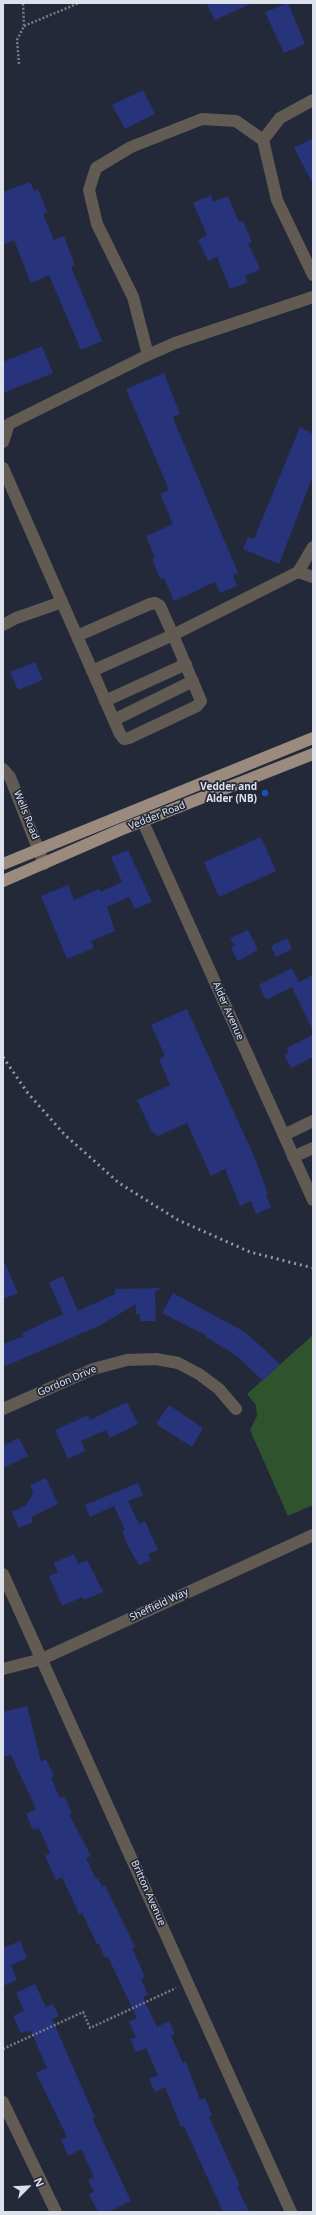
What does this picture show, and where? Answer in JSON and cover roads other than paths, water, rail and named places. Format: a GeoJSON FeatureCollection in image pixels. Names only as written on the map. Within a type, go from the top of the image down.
{"type":"FeatureCollection","features":[{"type":"Feature","properties":{"kind":"main road","name":"Vedder Road"},"geometry":{"type":"LineString","coordinates":[[3,864],[313,738]]}},
{"type":"Feature","properties":{"kind":"main road","name":"Vedder Road"},"geometry":{"type":"LineString","coordinates":[[3,880],[313,754]]}},
{"type":"Feature","properties":{"kind":"street"},"geometry":{"type":"LineString","coordinates":[[263,140],[280,118],[313,100]]}},
{"type":"Feature","properties":{"kind":"street"},"geometry":{"type":"LineString","coordinates":[[148,355],[133,297],[97,224],[89,190],[96,168],[131,147],[202,119],[236,121],[263,140],[276,200],[313,275]]}},
{"type":"Feature","properties":{"kind":"street"},"geometry":{"type":"LineString","coordinates":[[3,442],[9,424],[148,355],[175,343],[313,297]]}},
{"type":"Feature","properties":{"kind":"street"},"geometry":{"type":"LineString","coordinates":[[3,468],[105,701],[124,739],[197,706],[201,701],[194,681],[160,606],[155,603],[77,636]]}},
{"type":"Feature","properties":{"kind":"street"},"geometry":{"type":"LineString","coordinates":[[92,671],[173,635],[298,572],[313,547]]}},
{"type":"Feature","properties":{"kind":"street"},"geometry":{"type":"LineString","coordinates":[[298,572],[313,577]]}},
{"type":"Feature","properties":{"kind":"street"},"geometry":{"type":"LineString","coordinates":[[3,625],[16,618],[62,602]]}},
{"type":"Feature","properties":{"kind":"street"},"geometry":{"type":"LineString","coordinates":[[105,701],[186,664]]}},
{"type":"Feature","properties":{"kind":"street"},"geometry":{"type":"LineString","coordinates":[[114,720],[194,681]]}},
{"type":"Feature","properties":{"kind":"street","name":"Wells Road"},"geometry":{"type":"LineString","coordinates":[[3,769],[10,777],[40,850],[44,864]]}},
{"type":"Feature","properties":{"kind":"street","name":"Alder Avenue"},"geometry":{"type":"LineString","coordinates":[[143,822],[313,1200]]}},
{"type":"Feature","properties":{"kind":"street"},"geometry":{"type":"LineString","coordinates":[[284,1135],[313,1121]]}},
{"type":"Feature","properties":{"kind":"street"},"geometry":{"type":"LineString","coordinates":[[293,1157],[313,1148]]}},
{"type":"Feature","properties":{"kind":"street","name":"Gordon Drive"},"geometry":{"type":"LineString","coordinates":[[3,1409],[93,1369],[127,1360],[156,1359],[178,1363],[199,1374],[219,1389],[236,1409]]}},
{"type":"Feature","properties":{"kind":"street","name":"Sheffield Way"},"geometry":{"type":"LineString","coordinates":[[3,1669],[42,1658],[313,1535]]}},
{"type":"Feature","properties":{"kind":"street","name":"Britton Avenue"},"geometry":{"type":"LineString","coordinates":[[3,1574],[291,2212]]}},
{"type":"Feature","properties":{"kind":"street"},"geometry":{"type":"LineString","coordinates":[[3,2102],[56,2212]]}},
{"type":"Feature","properties":{"kind":"railway"},"geometry":{"type":"LineString","coordinates":[[3,1057],[27,1092],[65,1135],[119,1183],[178,1220],[250,1252],[313,1268]]}},
{"type":"Feature","properties":{"kind":"place","name":"Vedder and Alder (NB)"},"geometry":{"type":"Point","coordinates":[265,793]}}]}
